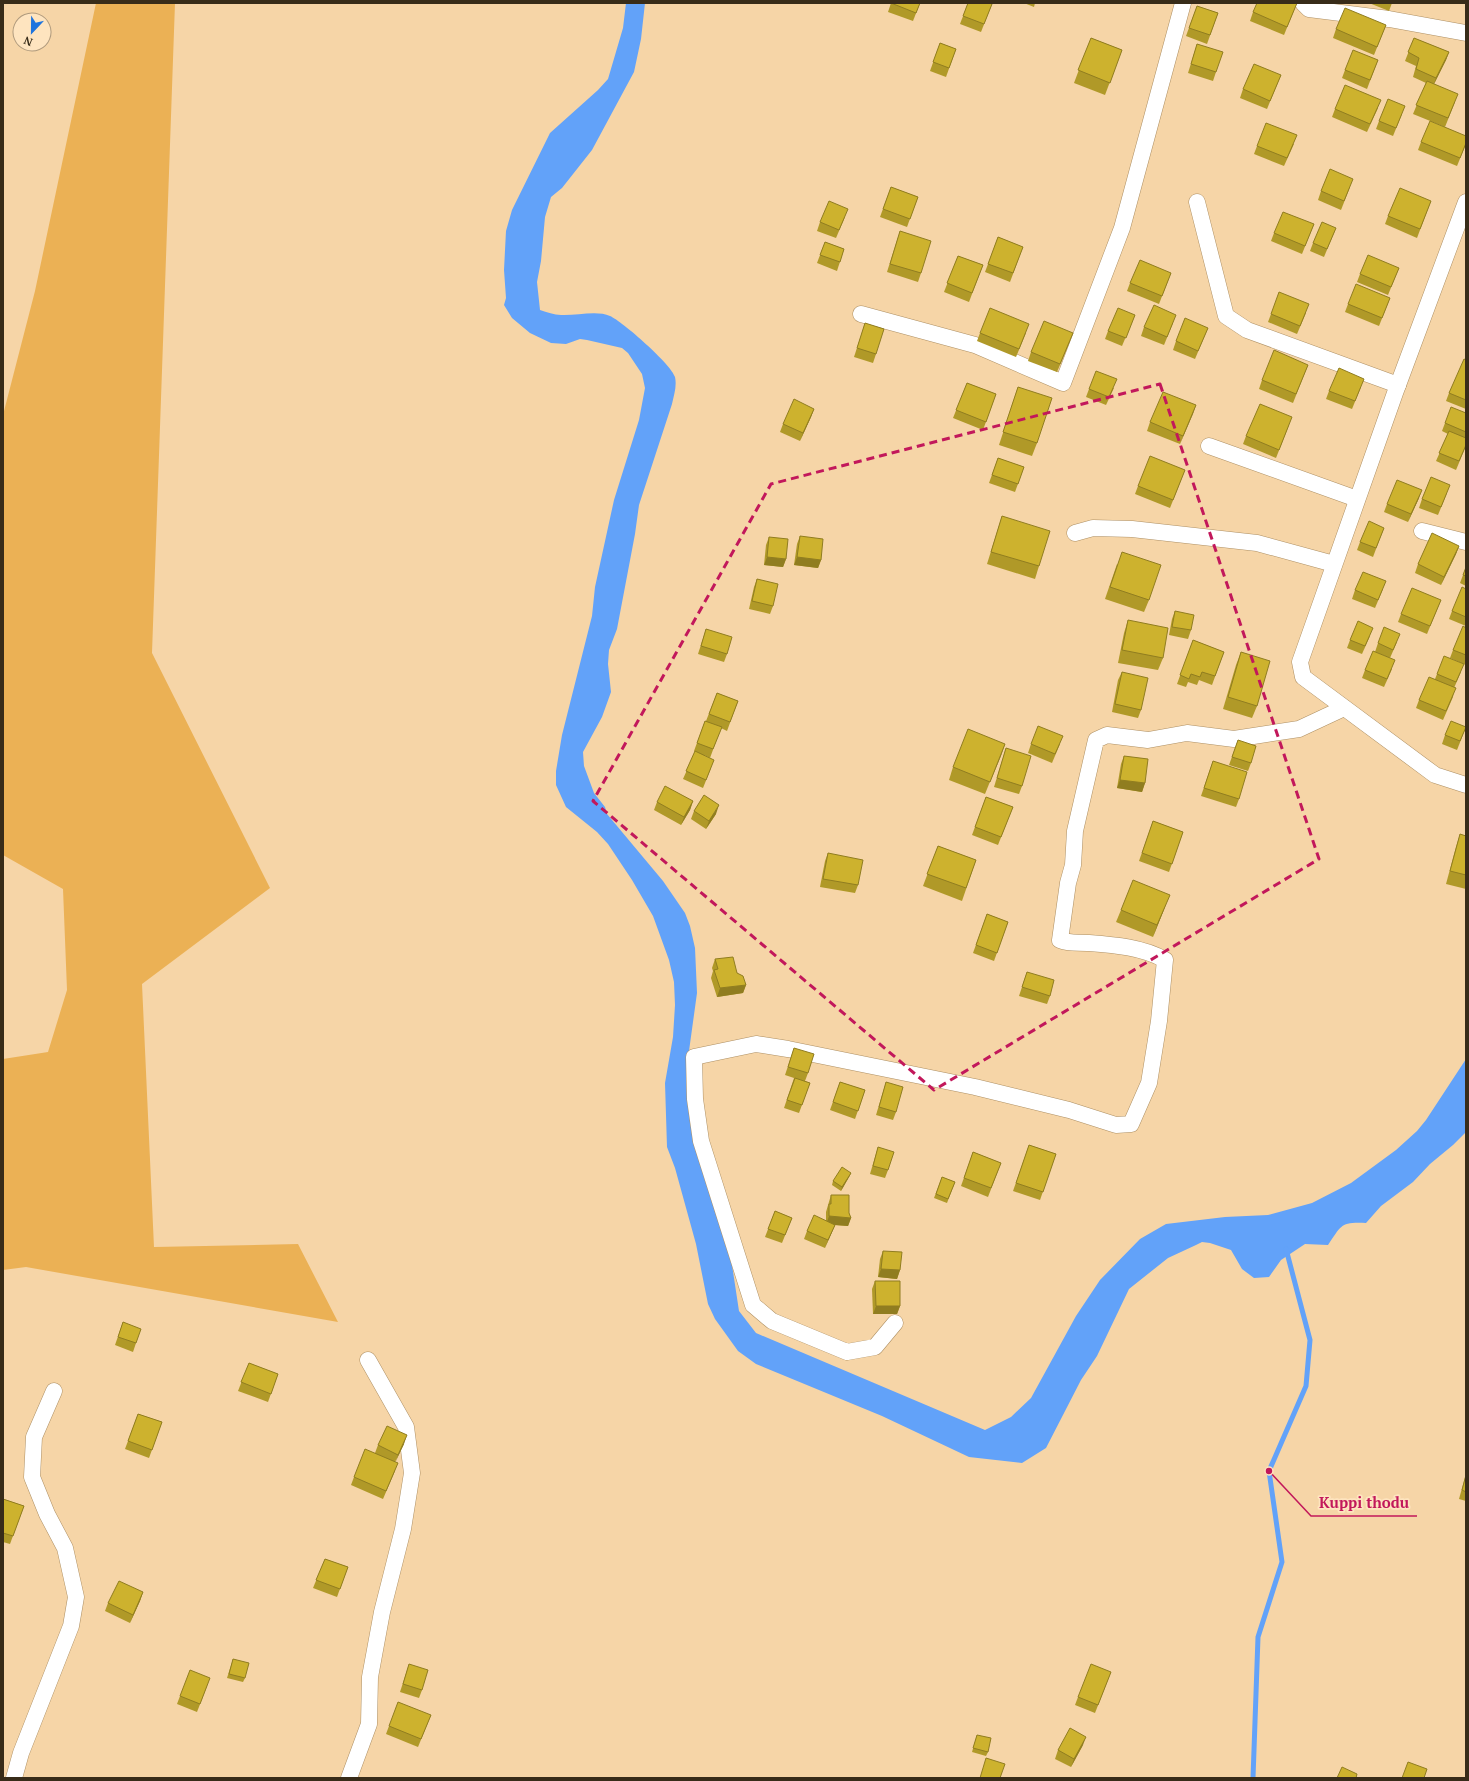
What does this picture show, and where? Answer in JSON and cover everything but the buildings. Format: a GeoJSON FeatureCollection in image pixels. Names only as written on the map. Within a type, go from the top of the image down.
{"type":"FeatureCollection","features":[{"type":"Feature","properties":{"kind":"street"},"geometry":{"type":"LineString","coordinates":[[861,314],[975,345],[1063,383],[1122,228],[1184,3]]}},
{"type":"Feature","properties":{"kind":"street"},"geometry":{"type":"LineString","coordinates":[[1303,3],[1310,9],[1389,18],[1466,33]]}},
{"type":"Feature","properties":{"kind":"street"},"geometry":{"type":"LineString","coordinates":[[1197,202],[1226,316],[1247,330],[1398,385]]}},
{"type":"Feature","properties":{"kind":"street"},"geometry":{"type":"LineString","coordinates":[[1466,202],[1398,385],[1300,662],[1303,677],[1344,708],[1435,775],[1466,785]]}},
{"type":"Feature","properties":{"kind":"street"},"geometry":{"type":"LineString","coordinates":[[1210,446],[1357,499]]}},
{"type":"Feature","properties":{"kind":"street"},"geometry":{"type":"LineString","coordinates":[[1075,534],[1093,528],[1132,529],[1257,544],[1334,564]]}},
{"type":"Feature","properties":{"kind":"street"},"geometry":{"type":"LineString","coordinates":[[1422,531],[1466,542]]}},
{"type":"Feature","properties":{"kind":"street"},"geometry":{"type":"LineString","coordinates":[[895,1324],[875,1347],[847,1352],[772,1321],[753,1305],[700,1141],[695,1099],[694,1057],[756,1044],[788,1049],[975,1087],[1069,1110],[1116,1125],[1131,1124],[1149,1083],[1159,1021],[1165,960],[1151,952],[1125,947],[1086,942],[1069,943],[1060,940],[1068,883],[1073,865],[1075,831],[1096,740],[1107,735],[1148,740],[1187,733],[1234,739],[1299,729],[1344,708]]}},
{"type":"Feature","properties":{"kind":"street"},"geometry":{"type":"LineString","coordinates":[[349,1778],[369,1724],[370,1677],[382,1612],[403,1529],[412,1473],[406,1427],[368,1360]]}},
{"type":"Feature","properties":{"kind":"street"},"geometry":{"type":"LineString","coordinates":[[14,1778],[21,1753],[71,1626],[76,1597],[65,1548],[47,1514],[32,1477],[34,1437],[54,1392]]}},
{"type":"Feature","properties":{"kind":"highlighted area"},"geometry":{"type":"Polygon","coordinates":[[[1160,384],[1319,859],[934,1090],[593,801],[771,484],[1160,384]]]}},
{"type":"Feature","properties":{"kind":"shaded area"},"geometry":{"type":"Polygon","coordinates":[[[96,3],[175,3],[152,653],[270,888],[142,984],[154,1247],[298,1244],[338,1322],[26,1267],[3,1270],[3,1059],[48,1052],[67,990],[63,889],[3,855],[3,415],[35,291],[96,3]]]}},
{"type":"Feature","properties":{"kind":"water"},"geometry":{"type":"Polygon","coordinates":[[[626,3],[645,3],[641,39],[634,72],[592,150],[562,188],[551,197],[545,217],[541,261],[537,282],[540,310],[558,315],[599,313],[610,316],[625,326],[646,344],[672,371],[676,380],[672,404],[639,505],[617,629],[609,650],[608,664],[611,692],[602,717],[583,752],[584,766],[594,793],[605,807],[607,814],[663,881],[685,913],[690,926],[695,948],[697,993],[689,1051],[732,1265],[739,1311],[756,1333],[985,1430],[1011,1417],[1031,1398],[1076,1316],[1100,1280],[1140,1239],[1166,1224],[1225,1217],[1268,1215],[1312,1203],[1351,1183],[1396,1150],[1417,1131],[1426,1120],[1466,1059],[1466,1132],[1430,1164],[1413,1182],[1381,1206],[1366,1223],[1351,1223],[1342,1226],[1328,1245],[1305,1244],[1281,1260],[1269,1277],[1254,1278],[1242,1269],[1231,1250],[1202,1242],[1168,1258],[1129,1289],[1097,1356],[1081,1380],[1046,1448],[1022,1463],[969,1457],[882,1416],[756,1364],[738,1351],[715,1319],[708,1304],[696,1244],[675,1168],[667,1147],[665,1083],[673,1037],[675,1005],[674,982],[669,960],[653,916],[632,880],[608,844],[597,832],[566,807],[556,785],[556,771],[562,735],[592,616],[595,587],[614,500],[639,420],[645,388],[642,374],[628,353],[622,348],[580,339],[566,344],[551,343],[530,333],[512,318],[504,305],[506,298],[504,270],[506,231],[512,210],[550,133],[598,90],[608,79],[623,28],[626,3]]]}},
{"type":"Feature","properties":{"kind":"waterway"},"geometry":{"type":"LineString","coordinates":[[1253,1778],[1258,1637],[1282,1562],[1269,1471],[1306,1386],[1310,1340],[1286,1249]]}},
{"type":"Feature","properties":{"kind":"place","name":"Kuppi thodu"},"geometry":{"type":"Point","coordinates":[1269,1471]}}]}
